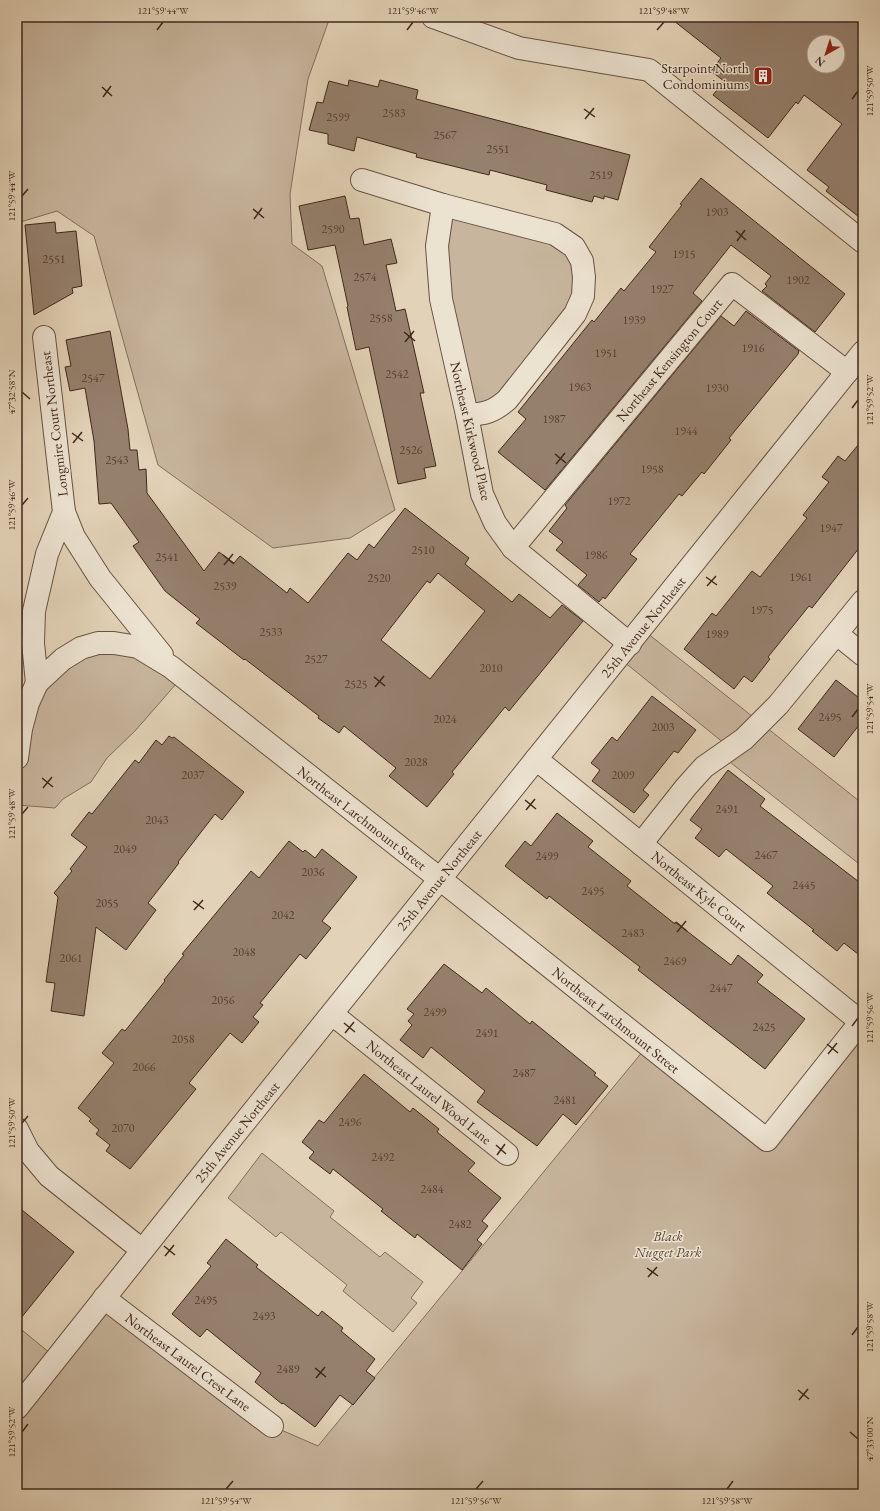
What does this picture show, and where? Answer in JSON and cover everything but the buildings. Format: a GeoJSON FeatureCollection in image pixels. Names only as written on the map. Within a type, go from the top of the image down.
{"type":"FeatureCollection","features":[{"type":"Feature","properties":{"kind":"street"},"geometry":{"type":"LineString","coordinates":[[433,17],[519,48],[649,70],[863,242]]}},
{"type":"Feature","properties":{"kind":"street"},"geometry":{"type":"LineString","coordinates":[[362,180],[443,205],[555,234],[574,247],[582,261],[584,277],[583,296],[575,314],[507,400],[498,409],[484,414],[467,415]]}},
{"type":"Feature","properties":{"kind":"street","name":"Northeast Kirkwood Place"},"geometry":{"type":"LineString","coordinates":[[443,205],[437,246],[441,300],[467,415],[482,494],[495,523],[513,548],[630,644]]}},
{"type":"Feature","properties":{"kind":"street","name":"Northeast Kensington Court"},"geometry":{"type":"LineString","coordinates":[[513,548],[732,284],[847,372]]}},
{"type":"Feature","properties":{"kind":"street","name":"Longmire Court Northeast"},"geometry":{"type":"LineString","coordinates":[[44,337],[64,512],[74,537],[100,578],[171,667]]}},
{"type":"Feature","properties":{"kind":"street","name":"25th Avenue Northeast"},"geometry":{"type":"LineString","coordinates":[[17,1408],[142,1250],[863,352]]}},
{"type":"Feature","properties":{"kind":"street","name":"Longmire Court Northeast"},"geometry":{"type":"LineString","coordinates":[[37,683],[33,643],[34,611],[47,554],[64,512]]}},
{"type":"Feature","properties":{"kind":"street"},"geometry":{"type":"LineString","coordinates":[[641,844],[686,787],[704,767],[744,739],[778,705],[863,601]]}},
{"type":"Feature","properties":{"kind":"street"},"geometry":{"type":"LineString","coordinates":[[837,634],[863,655]]}},
{"type":"Feature","properties":{"kind":"street","name":"Northeast Larchmount Street"},"geometry":{"type":"LineString","coordinates":[[37,683],[63,659],[82,648],[98,643],[114,643],[138,647],[171,667],[767,1140],[862,1021]]}},
{"type":"Feature","properties":{"kind":"street"},"geometry":{"type":"LineString","coordinates":[[17,758],[21,729],[28,703],[37,683]]}},
{"type":"Feature","properties":{"kind":"street","name":"Northeast Kyle Court"},"geometry":{"type":"LineString","coordinates":[[536,759],[862,1021]]}},
{"type":"Feature","properties":{"kind":"street","name":"Northeast Laurel Wood Lane"},"geometry":{"type":"LineString","coordinates":[[332,1014],[508,1154]]}},
{"type":"Feature","properties":{"kind":"street"},"geometry":{"type":"LineString","coordinates":[[17,1129],[28,1151],[49,1176],[142,1250]]}},
{"type":"Feature","properties":{"kind":"street","name":"Northeast Laurel Crest Lane"},"geometry":{"type":"LineString","coordinates":[[104,1298],[272,1426]]}},
{"type":"Feature","properties":{"kind":"green space"},"geometry":{"type":"Polygon","coordinates":[[[17,17],[330,17],[308,79],[290,194],[292,244],[322,266],[395,510],[350,538],[273,548],[158,465],[94,236],[57,211],[17,223],[17,17]]]}},
{"type":"Feature","properties":{"kind":"green space"},"geometry":{"type":"Polygon","coordinates":[[[443,205],[574,247],[583,296],[507,400],[467,415],[441,299],[443,205]]]}},
{"type":"Feature","properties":{"kind":"green space"},"geometry":{"type":"Polygon","coordinates":[[[642,629],[863,804],[863,867],[721,755],[730,748],[618,657],[642,629]]]}},
{"type":"Feature","properties":{"kind":"green space"},"geometry":{"type":"Polygon","coordinates":[[[98,643],[183,676],[135,731],[107,758],[91,782],[63,799],[55,808],[17,805],[17,758],[28,703],[98,643]]]}},
{"type":"Feature","properties":{"kind":"green space","name":"Black Nugget Park"},"geometry":{"type":"Polygon","coordinates":[[[863,1019],[863,1494],[17,1494],[17,1326],[56,1358],[104,1298],[272,1426],[318,1446],[648,1045],[767,1140],[863,1019]]]}},
{"type":"Feature","properties":{"kind":"green space"},"geometry":{"type":"Polygon","coordinates":[[[262,1153],[334,1211],[330,1217],[380,1257],[385,1252],[423,1282],[411,1298],[417,1303],[393,1332],[343,1291],[347,1285],[281,1232],[276,1237],[228,1198],[262,1153]]]}},
{"type":"Feature","properties":{"kind":"place","name":"Starpoint North Condominiums"},"geometry":{"type":"Point","coordinates":[763,76]}}]}
